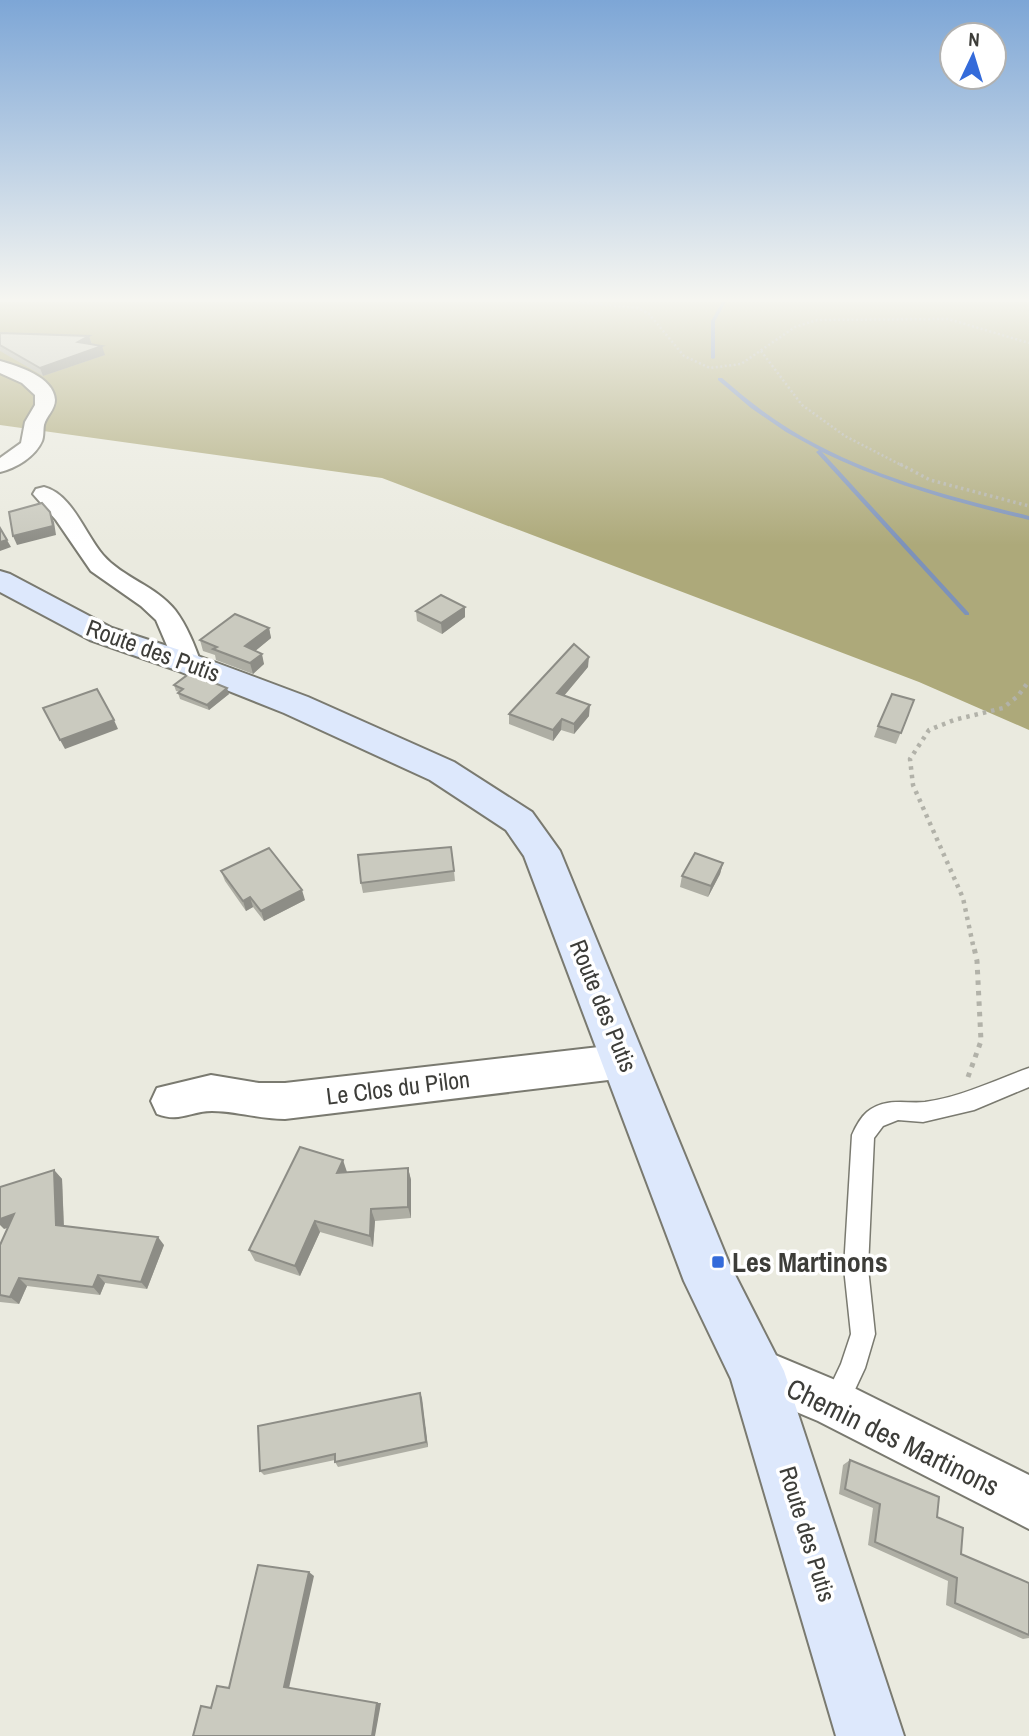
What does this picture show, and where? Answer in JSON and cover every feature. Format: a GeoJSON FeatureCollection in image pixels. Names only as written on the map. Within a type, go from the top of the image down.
{"type":"FeatureCollection","features":[{"type":"Feature","properties":{"kind":"street"},"geometry":{"type":"LineString","coordinates":[[0,466],[14,459],[30,443],[36,420],[45,405],[44,396],[32,383]]}},
{"type":"Feature","properties":{"kind":"street"},"geometry":{"type":"LineString","coordinates":[[44,494],[66,517],[81,545],[102,568],[118,583],[142,594],[165,612],[174,624],[187,663]]}},
{"type":"Feature","properties":{"kind":"street","name":"Route des Putis"},"geometry":{"type":"LineString","coordinates":[[0,580],[101,634],[187,663],[296,705],[442,771],[519,821],[541,850],[710,1281],[756,1371],[870,1736]]}},
{"type":"Feature","properties":{"kind":"street","name":"Le Clos du Pilon"},"geometry":{"type":"LineString","coordinates":[[171,1101],[211,1093],[259,1101],[285,1101],[625,1061]]}},
{"type":"Feature","properties":{"kind":"street","name":"Chemin des Martinons"},"geometry":{"type":"LineString","coordinates":[[756,1371],[835,1404],[1029,1503]]}},
{"type":"Feature","properties":{"kind":"lane"},"geometry":{"type":"LineString","coordinates":[[835,1404],[852,1368],[863,1334],[856,1268],[863,1135],[875,1119],[897,1110],[923,1112],[958,1104],[999,1091],[1029,1077]]}},
{"type":"Feature","properties":{"kind":"path"},"geometry":{"type":"LineString","coordinates":[[785,383],[802,405],[845,436],[930,480],[1029,506]]}},
{"type":"Feature","properties":{"kind":"path"},"geometry":{"type":"LineString","coordinates":[[958,1104],[981,1041],[977,961],[963,898],[913,785],[910,759],[929,730],[954,720],[1003,708],[1018,696],[1029,681]]}},
{"type":"Feature","properties":{"kind":"shaded area"},"geometry":{"type":"Polygon","coordinates":[[[0,383],[1029,383],[1029,730],[919,682],[382,478],[0,425],[0,383]]]}},
{"type":"Feature","properties":{"kind":"building"},"geometry":{"type":"Polygon","coordinates":[[[42,503],[50,512],[53,526],[13,536],[9,512],[42,503]]]}},
{"type":"Feature","properties":{"kind":"building"},"geometry":{"type":"Polygon","coordinates":[[[0,528],[7,540],[0,542],[0,528]]]}},
{"type":"Feature","properties":{"kind":"building"},"geometry":{"type":"Polygon","coordinates":[[[441,595],[465,607],[441,623],[416,611],[441,595]]]}},
{"type":"Feature","properties":{"kind":"building"},"geometry":{"type":"Polygon","coordinates":[[[235,614],[269,628],[245,646],[262,654],[250,663],[213,649],[217,647],[200,640],[235,614]]]}},
{"type":"Feature","properties":{"kind":"building"},"geometry":{"type":"Polygon","coordinates":[[[574,644],[589,657],[557,693],[590,705],[574,724],[562,719],[553,730],[509,714],[574,644]]]}},
{"type":"Feature","properties":{"kind":"building"},"geometry":{"type":"Polygon","coordinates":[[[190,673],[227,688],[207,705],[178,693],[183,689],[174,685],[190,673]]]}},
{"type":"Feature","properties":{"kind":"building"},"geometry":{"type":"Polygon","coordinates":[[[97,689],[114,720],[60,740],[43,708],[97,689]]]}},
{"type":"Feature","properties":{"kind":"building"},"geometry":{"type":"Polygon","coordinates":[[[892,694],[914,700],[901,733],[878,726],[892,694]]]}},
{"type":"Feature","properties":{"kind":"building"},"geometry":{"type":"Polygon","coordinates":[[[451,847],[454,871],[361,883],[358,855],[451,847]]]}},
{"type":"Feature","properties":{"kind":"building"},"geometry":{"type":"Polygon","coordinates":[[[269,848],[302,890],[261,911],[250,897],[243,901],[221,871],[269,848]]]}},
{"type":"Feature","properties":{"kind":"building"},"geometry":{"type":"Polygon","coordinates":[[[695,853],[723,863],[711,886],[682,876],[695,853]]]}},
{"type":"Feature","properties":{"kind":"building"},"geometry":{"type":"Polygon","coordinates":[[[300,1147],[343,1160],[337,1173],[408,1168],[408,1207],[371,1209],[370,1236],[315,1221],[295,1266],[249,1250],[300,1147]]]}},
{"type":"Feature","properties":{"kind":"building"},"geometry":{"type":"Polygon","coordinates":[[[54,1170],[56,1225],[158,1237],[141,1282],[98,1275],[93,1287],[19,1278],[10,1297],[0,1295],[0,1245],[14,1214],[0,1219],[0,1187],[54,1170]]]}},
{"type":"Feature","properties":{"kind":"building"},"geometry":{"type":"Polygon","coordinates":[[[420,1393],[426,1442],[335,1462],[335,1454],[260,1471],[258,1426],[420,1393]]]}},
{"type":"Feature","properties":{"kind":"building"},"geometry":{"type":"Polygon","coordinates":[[[850,1460],[939,1497],[937,1517],[963,1528],[961,1554],[1029,1583],[1029,1635],[955,1603],[957,1578],[875,1542],[880,1504],[845,1489],[850,1460]]]}},
{"type":"Feature","properties":{"kind":"building"},"geometry":{"type":"Polygon","coordinates":[[[258,1565],[309,1572],[284,1687],[377,1703],[372,1736],[193,1736],[201,1706],[211,1708],[217,1686],[229,1688],[258,1565]]]}},
{"type":"Feature","properties":{"kind":"waterway"},"geometry":{"type":"LineString","coordinates":[[725,383],[788,431],[864,469],[945,497],[1029,518]]}},
{"type":"Feature","properties":{"kind":"waterway"},"geometry":{"type":"LineString","coordinates":[[819,452],[967,614]]}},
{"type":"Feature","properties":{"kind":"place","name":"Les Martinons"},"geometry":{"type":"Point","coordinates":[718,1262]}}]}
